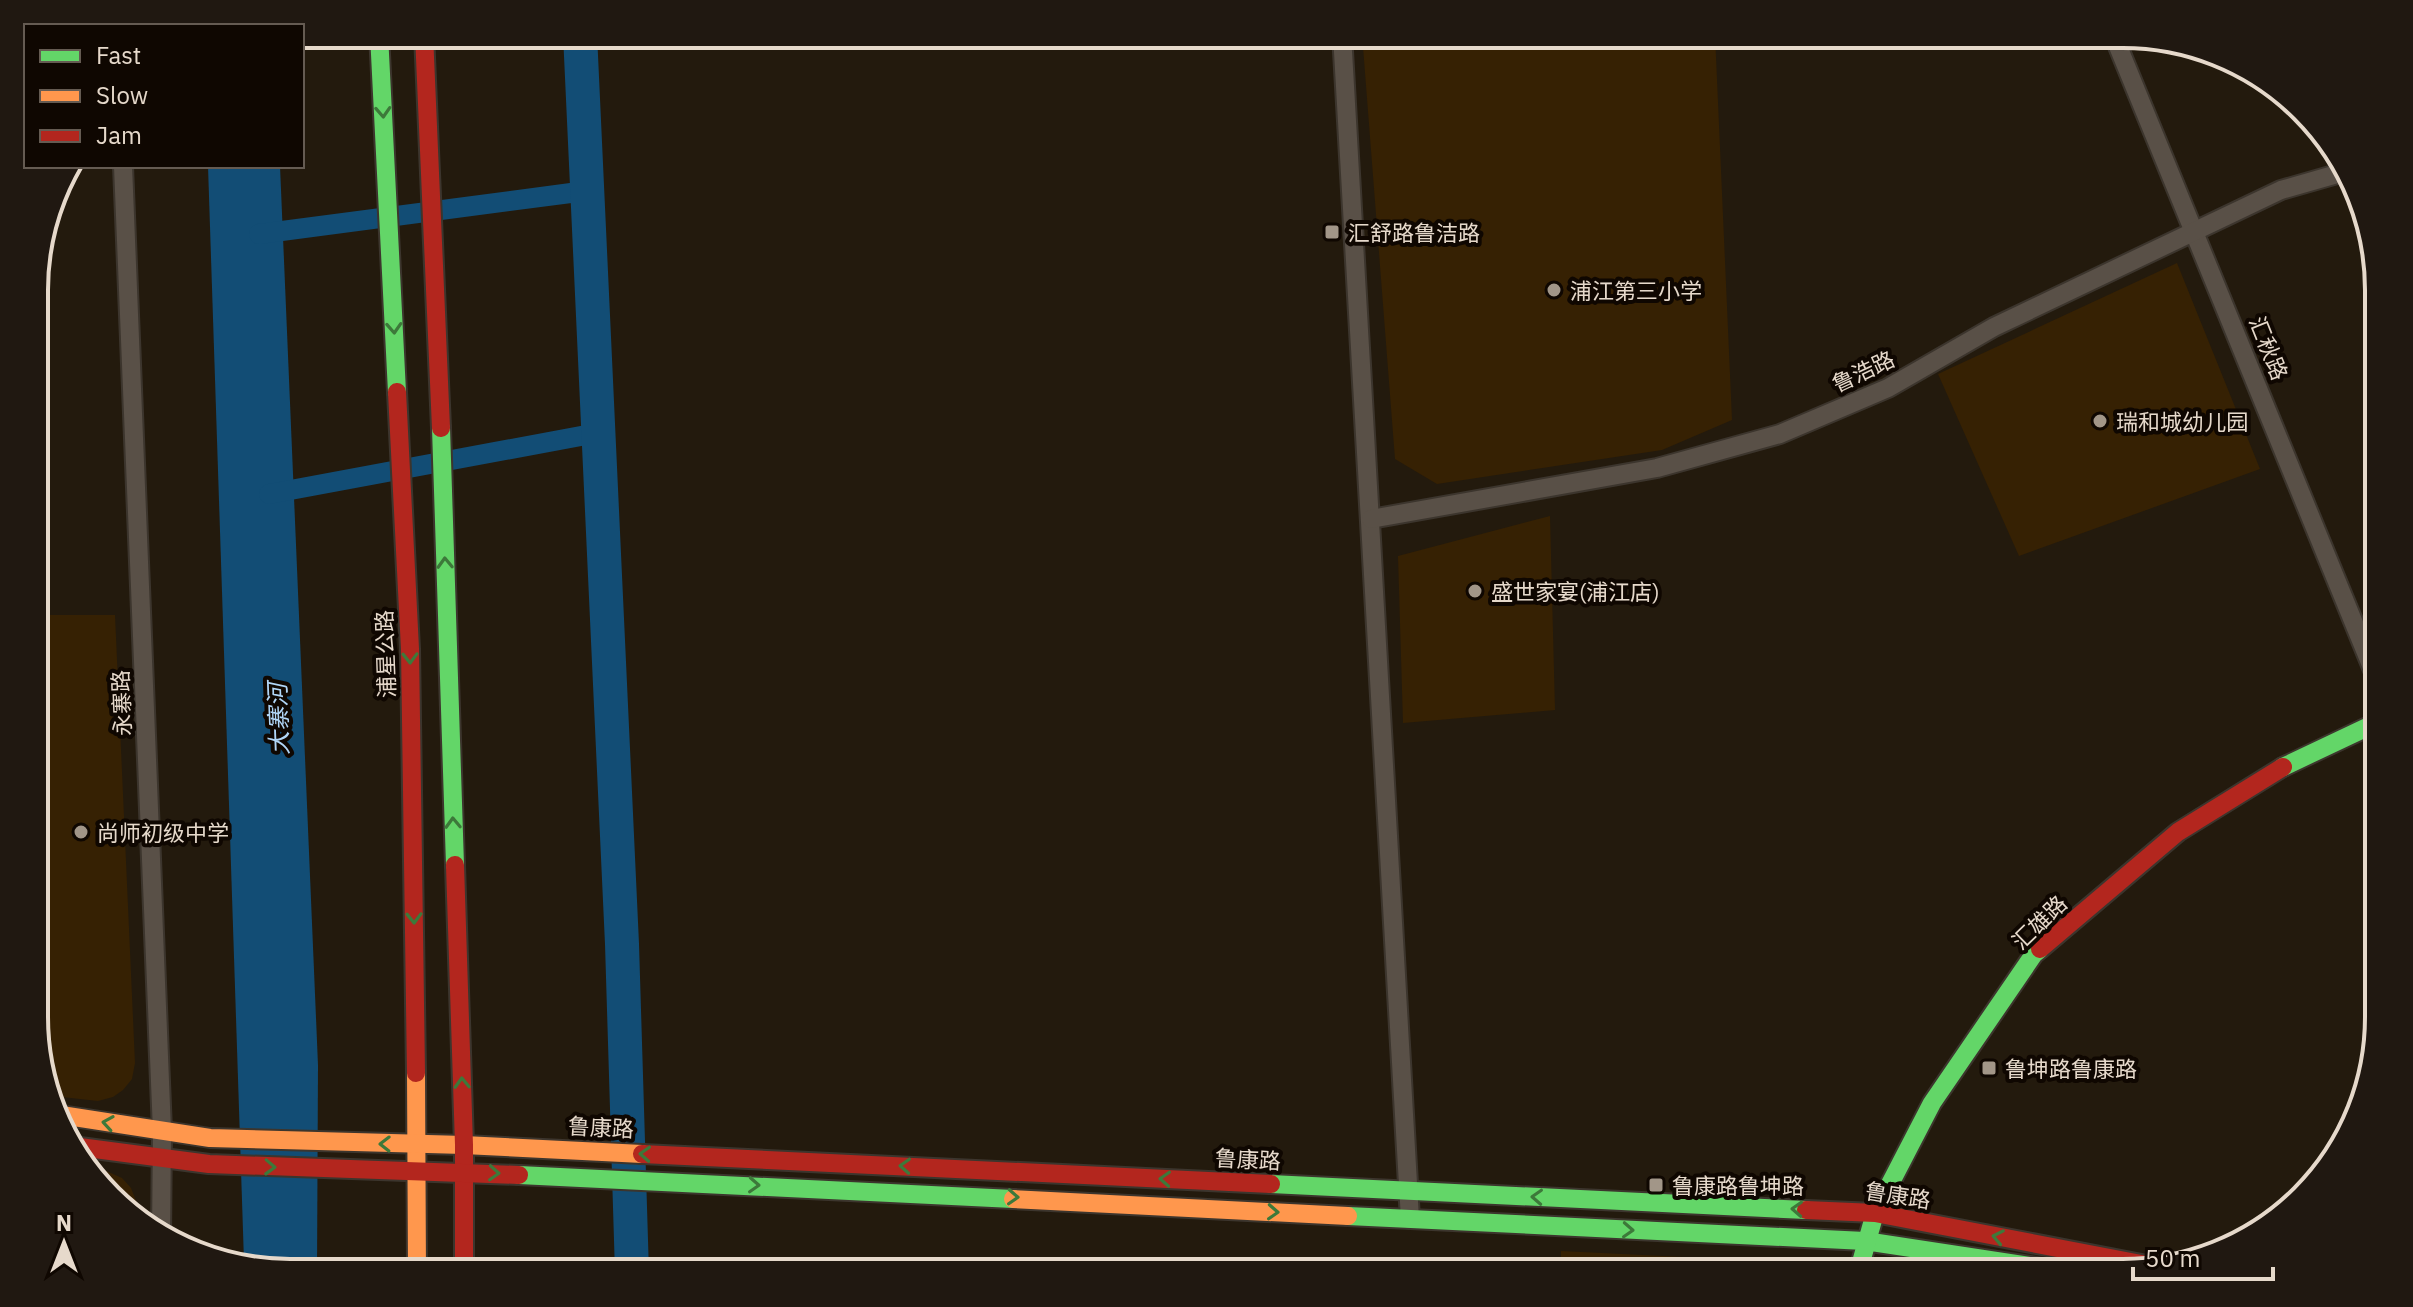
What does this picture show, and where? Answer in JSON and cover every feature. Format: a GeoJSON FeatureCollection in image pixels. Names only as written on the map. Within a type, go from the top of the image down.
{"type":"FeatureCollection","features":[{"type":"Feature","properties":{"kind":"street","name":"浦星公路"},"geometry":{"type":"LineString","coordinates":[[380,48],[410,649],[417,1259]]}},
{"type":"Feature","properties":{"kind":"street"},"geometry":{"type":"LineString","coordinates":[[425,48],[443,496],[464,1145],[464,1259]]}},
{"type":"Feature","properties":{"kind":"street"},"geometry":{"type":"LineString","coordinates":[[1343,48],[1410,1219]]}},
{"type":"Feature","properties":{"kind":"street","name":"汇秋路"},"geometry":{"type":"LineString","coordinates":[[2119,48],[2365,650]]}},
{"type":"Feature","properties":{"kind":"street","name":"永寨路"},"geometry":{"type":"LineString","coordinates":[[123,168],[162,1131],[161,1221]]}},
{"type":"Feature","properties":{"kind":"street","name":"鲁浩路"},"geometry":{"type":"LineString","coordinates":[[1371,519],[1657,468],[1780,434],[1888,388],[1994,327],[2281,190],[2336,174]]}},
{"type":"Feature","properties":{"kind":"street","name":"汇雄路"},"geometry":{"type":"LineString","coordinates":[[1861,1258],[1875,1213],[1932,1103],[2034,954],[2178,832],[2284,766],[2365,728]]}},
{"type":"Feature","properties":{"kind":"street"},"geometry":{"type":"LineString","coordinates":[[70,1116],[162,1131]]}},
{"type":"Feature","properties":{"kind":"street","name":"鲁康路"},"geometry":{"type":"LineString","coordinates":[[162,1131],[210,1138],[464,1145],[1875,1213],[2110,1258]]}},
{"type":"Feature","properties":{"kind":"street"},"geometry":{"type":"LineString","coordinates":[[87,1148],[209,1164],[464,1172],[1865,1241],[1977,1258]]}},
{"type":"Feature","properties":{"kind":"shaded area","name":"浦江第三小学"},"geometry":{"type":"Polygon","coordinates":[[[1363,48],[1716,48],[1732,420],[1662,450],[1437,484],[1395,459],[1363,48]]]}},
{"type":"Feature","properties":{"kind":"shaded area","name":"瑞和城幼儿园"},"geometry":{"type":"Polygon","coordinates":[[[2177,263],[2260,469],[2019,556],[1938,374],[2177,263]]]}},
{"type":"Feature","properties":{"kind":"shaded area"},"geometry":{"type":"Polygon","coordinates":[[[1550,516],[1555,710],[1403,723],[1398,556],[1550,516]]]}},
{"type":"Feature","properties":{"kind":"shaded area","name":"尚师初级中学"},"geometry":{"type":"Polygon","coordinates":[[[49,615],[115,615],[135,1063],[132,1079],[123,1090],[98,1101],[62,1097],[50,1048],[49,615]]]}},
{"type":"Feature","properties":{"kind":"shaded area"},"geometry":{"type":"Polygon","coordinates":[[[103,1170],[122,1178],[131,1188],[137,1204],[103,1170]]]}},
{"type":"Feature","properties":{"kind":"shaded area"},"geometry":{"type":"Polygon","coordinates":[[[1561,1251],[1708,1258],[1561,1258],[1561,1251]]]}},
{"type":"Feature","properties":{"kind":"water","name":"大寨河"},"geometry":{"type":"Polygon","coordinates":[[[208,168],[280,168],[318,1065],[317,1259],[244,1254],[208,168]]]}},
{"type":"Feature","properties":{"kind":"waterway"},"geometry":{"type":"LineString","coordinates":[[581,48],[622,944],[632,1259]]}},
{"type":"Feature","properties":{"kind":"waterway"},"geometry":{"type":"LineString","coordinates":[[259,234],[586,191]]}},
{"type":"Feature","properties":{"kind":"waterway"},"geometry":{"type":"LineString","coordinates":[[269,494],[597,433]]}},
{"type":"Feature","properties":{"kind":"traffic: fast"},"geometry":{"type":"LineString","coordinates":[[380,48],[397,392]]}},
{"type":"Feature","properties":{"kind":"traffic: fast"},"geometry":{"type":"LineString","coordinates":[[441,428],[455,865]]}},
{"type":"Feature","properties":{"kind":"traffic: fast"},"geometry":{"type":"LineString","coordinates":[[2283,767],[2365,728]]}},
{"type":"Feature","properties":{"kind":"traffic: fast"},"geometry":{"type":"LineString","coordinates":[[1862,1258],[1875,1213],[1932,1103],[2040,949]]}},
{"type":"Feature","properties":{"kind":"traffic: fast"},"geometry":{"type":"LineString","coordinates":[[519,1175],[1013,1199]]}},
{"type":"Feature","properties":{"kind":"traffic: fast"},"geometry":{"type":"LineString","coordinates":[[1271,1184],[1806,1210]]}},
{"type":"Feature","properties":{"kind":"traffic: fast"},"geometry":{"type":"LineString","coordinates":[[1348,1216],[1865,1241],[1977,1258]]}},
{"type":"Feature","properties":{"kind":"traffic: slow"},"geometry":{"type":"LineString","coordinates":[[416,1073],[417,1259]]}},
{"type":"Feature","properties":{"kind":"traffic: slow"},"geometry":{"type":"LineString","coordinates":[[70,1116],[210,1138],[464,1145],[642,1154]]}},
{"type":"Feature","properties":{"kind":"traffic: slow"},"geometry":{"type":"LineString","coordinates":[[1013,1199],[1348,1216]]}},
{"type":"Feature","properties":{"kind":"traffic: jam"},"geometry":{"type":"LineString","coordinates":[[425,48],[441,428]]}},
{"type":"Feature","properties":{"kind":"traffic: jam"},"geometry":{"type":"LineString","coordinates":[[397,392],[410,649],[416,1073]]}},
{"type":"Feature","properties":{"kind":"traffic: jam"},"geometry":{"type":"LineString","coordinates":[[2040,949],[2178,832],[2283,767]]}},
{"type":"Feature","properties":{"kind":"traffic: jam"},"geometry":{"type":"LineString","coordinates":[[455,865],[464,1145],[464,1259]]}},
{"type":"Feature","properties":{"kind":"traffic: jam"},"geometry":{"type":"LineString","coordinates":[[87,1148],[209,1164],[519,1175]]}},
{"type":"Feature","properties":{"kind":"traffic: jam"},"geometry":{"type":"LineString","coordinates":[[642,1154],[1271,1184]]}},
{"type":"Feature","properties":{"kind":"traffic: jam"},"geometry":{"type":"LineString","coordinates":[[1806,1210],[1875,1213],[2110,1258]]}},
{"type":"Feature","properties":{"kind":"place","name":"汇舒路鲁洁路"},"geometry":{"type":"Point","coordinates":[1332,232]}},
{"type":"Feature","properties":{"kind":"place","name":"浦江第三小学"},"geometry":{"type":"Point","coordinates":[1554,290]}},
{"type":"Feature","properties":{"kind":"place","name":"瑞和城幼儿园"},"geometry":{"type":"Point","coordinates":[2100,421]}},
{"type":"Feature","properties":{"kind":"place","name":"盛世家宴(浦江店)"},"geometry":{"type":"Point","coordinates":[1475,591]}},
{"type":"Feature","properties":{"kind":"place","name":"尚师初级中学"},"geometry":{"type":"Point","coordinates":[81,832]}},
{"type":"Feature","properties":{"kind":"place","name":"鲁坤路鲁康路"},"geometry":{"type":"Point","coordinates":[1989,1068]}},
{"type":"Feature","properties":{"kind":"place","name":"鲁康路鲁坤路"},"geometry":{"type":"Point","coordinates":[1656,1185]}}]}
